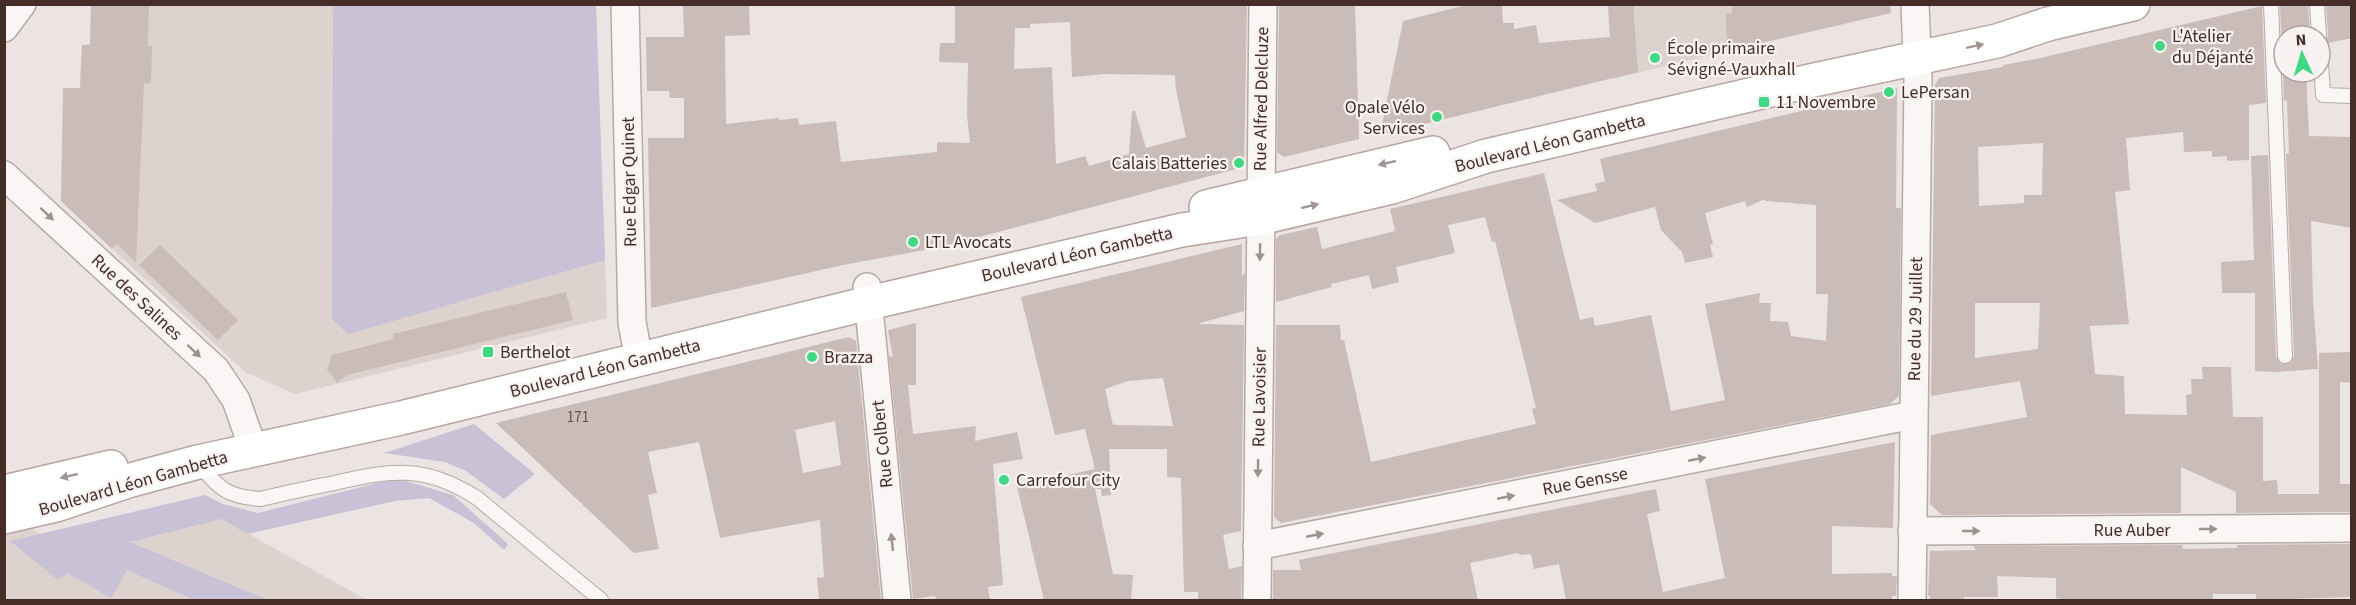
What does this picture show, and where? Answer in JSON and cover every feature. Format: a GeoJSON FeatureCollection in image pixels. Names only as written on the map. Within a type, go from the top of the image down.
{"type":"FeatureCollection","features":[{"type":"Feature","properties":{"kind":"main road","name":"Boulevard Léon Gambetta"},"geometry":{"type":"LineString","coordinates":[[11,503],[248,434],[637,351],[868,295],[1260,206],[1917,48],[2057,4]]}},
{"type":"Feature","properties":{"kind":"main road","name":"Boulevard Léon Gambetta"},"geometry":{"type":"LineString","coordinates":[[1917,48],[1997,41],[2048,24],[2133,4]]}},
{"type":"Feature","properties":{"kind":"main road","name":"Boulevard Léon Gambetta"},"geometry":{"type":"LineString","coordinates":[[11,503],[56,505],[140,477],[412,415],[637,351]]}},
{"type":"Feature","properties":{"kind":"street"},"geometry":{"type":"LineString","coordinates":[[4,28],[22,4]]}},
{"type":"Feature","properties":{"kind":"street","name":"Rue Edgar Quinet"},"geometry":{"type":"LineString","coordinates":[[625,4],[632,322],[637,351]]}},
{"type":"Feature","properties":{"kind":"street","name":"Rue Alfred Delcluze"},"geometry":{"type":"LineString","coordinates":[[1260,206],[1263,4]]}},
{"type":"Feature","properties":{"kind":"street","name":"Rue du 29 Juillet"},"geometry":{"type":"LineString","coordinates":[[1912,600],[1917,48],[1915,4]]}},
{"type":"Feature","properties":{"kind":"street","name":"Rue des Salines"},"geometry":{"type":"LineString","coordinates":[[4,175],[216,370],[236,400],[248,434]]}},
{"type":"Feature","properties":{"kind":"street","name":"Rue Lavoisier"},"geometry":{"type":"LineString","coordinates":[[1257,600],[1260,206]]}},
{"type":"Feature","properties":{"kind":"street","name":"Rue Colbert"},"geometry":{"type":"LineString","coordinates":[[868,295],[897,600]]}},
{"type":"Feature","properties":{"kind":"street","name":"Rue Gensse"},"geometry":{"type":"LineString","coordinates":[[1257,546],[1913,415]]}},
{"type":"Feature","properties":{"kind":"street","name":"Rue Auber"},"geometry":{"type":"LineString","coordinates":[[1912,531],[2352,528]]}},
{"type":"Feature","properties":{"kind":"lane"},"geometry":{"type":"LineString","coordinates":[[2271,4],[2285,356]]}},
{"type":"Feature","properties":{"kind":"lane"},"geometry":{"type":"LineString","coordinates":[[2317,4],[2318,24]]}},
{"type":"Feature","properties":{"kind":"lane"},"geometry":{"type":"LineString","coordinates":[[2322,84],[2323,95],[2352,96]]}},
{"type":"Feature","properties":{"kind":"lane"},"geometry":{"type":"LineString","coordinates":[[198,462],[222,490],[233,495],[254,499],[381,472],[410,472],[435,477],[477,498],[601,600]]}},
{"type":"Feature","properties":{"kind":"shaded area"},"geometry":{"type":"Polygon","coordinates":[[[91,5],[596,5],[607,318],[295,394],[245,372],[61,201],[85,88],[80,82],[82,45],[90,44],[91,5]]]}},
{"type":"Feature","properties":{"kind":"shaded area"},"geometry":{"type":"Polygon","coordinates":[[[333,5],[596,5],[605,260],[348,334],[332,319],[333,5]]]}},
{"type":"Feature","properties":{"kind":"shaded area","name":"École primaire Sévigné-Vauxhall"},"geometry":{"type":"Polygon","coordinates":[[[1608,5],[1776,5],[1784,37],[1613,79],[1608,5]]]}},
{"type":"Feature","properties":{"kind":"shaded area"},"geometry":{"type":"Polygon","coordinates":[[[474,424],[535,474],[504,499],[466,471],[445,462],[384,453],[474,424]]]}},
{"type":"Feature","properties":{"kind":"shaded area"},"geometry":{"type":"Polygon","coordinates":[[[389,480],[403,480],[453,495],[508,544],[504,550],[474,523],[429,498],[395,501],[247,534],[222,519],[130,542],[268,600],[194,600],[127,570],[111,598],[67,573],[58,580],[10,541],[205,495],[223,504],[258,513],[389,480]]]}},
{"type":"Feature","properties":{"kind":"shaded area"},"geometry":{"type":"Polygon","coordinates":[[[4,510],[44,536],[222,519],[367,600],[5,600],[4,510]]]}},
{"type":"Feature","properties":{"kind":"building"},"geometry":{"type":"Polygon","coordinates":[[[91,4],[149,4],[148,46],[152,46],[151,83],[144,84],[136,263],[117,244],[112,249],[61,201],[63,88],[80,88],[82,45],[90,45],[91,4]]]}},
{"type":"Feature","properties":{"kind":"building"},"geometry":{"type":"Polygon","coordinates":[[[683,4],[749,4],[750,35],[725,36],[726,124],[779,118],[779,120],[798,118],[799,125],[836,121],[841,162],[937,152],[937,142],[970,143],[967,115],[968,63],[939,62],[940,43],[955,43],[955,4],[1247,4],[1244,167],[941,247],[843,265],[651,308],[648,138],[684,138],[684,98],[670,98],[669,91],[647,91],[646,37],[684,37],[683,4]],[[1070,22],[1030,24],[1030,28],[1015,28],[1014,69],[1052,67],[1056,164],[1085,156],[1089,166],[1129,154],[1132,111],[1135,111],[1146,148],[1186,137],[1175,75],[1105,74],[1072,77],[1070,22]]]}},
{"type":"Feature","properties":{"kind":"building"},"geometry":{"type":"Polygon","coordinates":[[[1279,4],[1355,4],[1359,139],[1284,157],[1277,152],[1279,4]]]}},
{"type":"Feature","properties":{"kind":"building"},"geometry":{"type":"Polygon","coordinates":[[[1470,4],[1502,4],[1503,23],[1514,23],[1514,29],[1536,25],[1539,43],[1610,37],[1608,4],[1633,4],[1638,72],[1380,135],[1403,21],[1470,4]]]}},
{"type":"Feature","properties":{"kind":"building"},"geometry":{"type":"Polygon","coordinates":[[[1732,4],[1890,4],[1891,13],[1727,51],[1726,14],[1732,13],[1732,4]]]}},
{"type":"Feature","properties":{"kind":"building"},"geometry":{"type":"Polygon","coordinates":[[[2280,4],[2308,4],[2309,24],[2281,24],[2280,4]]]}},
{"type":"Feature","properties":{"kind":"building"},"geometry":{"type":"Polygon","coordinates":[[[2326,4],[2352,4],[2352,38],[2332,42],[2332,24],[2327,24],[2326,4]]]}},
{"type":"Feature","properties":{"kind":"building"},"geometry":{"type":"Polygon","coordinates":[[[2262,6],[2266,103],[2249,105],[2249,160],[2227,161],[2227,156],[2212,157],[2212,151],[2184,152],[2183,132],[2126,138],[2130,190],[2115,192],[2129,324],[2090,326],[2095,374],[2124,376],[2125,414],[2187,415],[2186,395],[2192,394],[2191,379],[2203,379],[2202,367],[2231,367],[2233,417],[2263,417],[2263,481],[2277,480],[2278,494],[2319,494],[2319,353],[2352,352],[2352,383],[2340,382],[2340,484],[2352,484],[2352,512],[2236,513],[2236,492],[2181,467],[2181,513],[1942,515],[1930,504],[1931,435],[2027,417],[2020,381],[1931,396],[1935,85],[1939,78],[2036,59],[2262,6]],[[2043,143],[1978,147],[1979,206],[2024,203],[2024,195],[2042,195],[2043,143]],[[1975,303],[1975,358],[2038,349],[2040,303],[1975,303]]]}},
{"type":"Feature","properties":{"kind":"building"},"geometry":{"type":"Polygon","coordinates":[[[2283,84],[2307,84],[2309,136],[2352,137],[2352,228],[2311,221],[2318,369],[2255,371],[2255,293],[2222,293],[2221,262],[2254,260],[2251,156],[2268,155],[2276,356],[2281,364],[2290,363],[2294,356],[2286,154],[2289,153],[2287,100],[2284,101],[2283,84]]]}},
{"type":"Feature","properties":{"kind":"building"},"geometry":{"type":"Polygon","coordinates":[[[1897,88],[1896,208],[1901,208],[1899,396],[1890,404],[1281,523],[1274,517],[1276,325],[1340,325],[1341,340],[1344,340],[1371,462],[1536,424],[1532,409],[1536,408],[1495,241],[1492,242],[1485,217],[1448,225],[1455,253],[1396,267],[1399,282],[1372,289],[1369,275],[1331,284],[1332,287],[1276,302],[1276,239],[1280,235],[1317,227],[1322,249],[1395,231],[1390,209],[1544,173],[1580,320],[1593,317],[1595,326],[1651,315],[1671,411],[1725,400],[1705,304],[1760,293],[1759,303],[1771,303],[1770,321],[1788,322],[1791,336],[1826,341],[1828,294],[1816,294],[1816,205],[1765,201],[1765,199],[1747,207],[1745,201],[1705,213],[1713,244],[1710,245],[1713,257],[1685,263],[1682,252],[1661,230],[1655,207],[1595,223],[1557,200],[1597,191],[1595,184],[1605,181],[1600,159],[1897,88]]]}},
{"type":"Feature","properties":{"kind":"building"},"geometry":{"type":"Polygon","coordinates":[[[1242,244],[1242,276],[1245,273],[1244,311],[1200,323],[1244,325],[1241,531],[1223,535],[1229,569],[1242,566],[1241,600],[1198,600],[1198,592],[1184,592],[1181,478],[1167,477],[1167,449],[1109,449],[1111,495],[1102,496],[1101,489],[1095,489],[1113,574],[1133,575],[1131,600],[1044,600],[1017,486],[1095,469],[1085,429],[1055,435],[1021,297],[1242,244]],[[1163,378],[1128,381],[1105,389],[1113,425],[1173,426],[1163,378]]]}},
{"type":"Feature","properties":{"kind":"building"},"geometry":{"type":"Polygon","coordinates":[[[160,245],[238,320],[218,340],[139,265],[160,245]]]}},
{"type":"Feature","properties":{"kind":"building"},"geometry":{"type":"Polygon","coordinates":[[[566,292],[573,320],[347,375],[337,383],[327,369],[332,355],[394,339],[393,334],[566,292]]]}},
{"type":"Feature","properties":{"kind":"building"},"geometry":{"type":"Polygon","coordinates":[[[916,323],[916,385],[908,385],[913,434],[976,426],[975,441],[1017,432],[1023,459],[993,464],[1003,585],[988,587],[990,600],[936,600],[935,596],[913,599],[889,356],[893,357],[888,330],[916,323]]]}},
{"type":"Feature","properties":{"kind":"building"},"geometry":{"type":"Polygon","coordinates":[[[849,337],[856,341],[881,600],[819,600],[817,578],[824,577],[820,520],[720,538],[699,442],[648,452],[657,493],[648,495],[659,549],[634,553],[496,423],[849,337]],[[835,421],[795,430],[803,473],[841,465],[835,421]]]}},
{"type":"Feature","properties":{"kind":"building"},"geometry":{"type":"Polygon","coordinates":[[[1895,442],[1893,528],[1832,526],[1832,574],[1892,573],[1892,576],[1897,576],[1896,596],[1892,596],[1892,600],[1566,600],[1559,564],[1534,569],[1531,554],[1517,553],[1470,563],[1478,600],[1273,600],[1273,570],[1301,570],[1299,560],[1656,489],[1660,511],[1647,514],[1663,592],[1725,578],[1705,479],[1895,442]]]}},
{"type":"Feature","properties":{"kind":"building"},"geometry":{"type":"Polygon","coordinates":[[[2352,544],[2352,597],[2256,600],[2256,594],[2213,594],[2213,600],[2063,600],[2056,598],[2056,578],[1997,576],[1998,597],[1930,600],[1928,596],[1930,551],[1976,550],[1973,546],[2182,545],[2183,549],[2237,548],[2237,545],[2352,544]]]}},
{"type":"Feature","properties":{"kind":"place","name":"L'Atelier du Déjanté"},"geometry":{"type":"Point","coordinates":[2160,46]}},
{"type":"Feature","properties":{"kind":"place","name":"École primaire Sévigné-Vauxhall"},"geometry":{"type":"Point","coordinates":[1655,58]}},
{"type":"Feature","properties":{"kind":"place","name":"LePersan"},"geometry":{"type":"Point","coordinates":[1889,92]}},
{"type":"Feature","properties":{"kind":"place","name":"11 Novembre"},"geometry":{"type":"Point","coordinates":[1764,102]}},
{"type":"Feature","properties":{"kind":"place","name":"Opale Vélo Services"},"geometry":{"type":"Point","coordinates":[1437,117]}},
{"type":"Feature","properties":{"kind":"place","name":"Calais Batteries"},"geometry":{"type":"Point","coordinates":[1239,163]}},
{"type":"Feature","properties":{"kind":"place","name":"LTL Avocats"},"geometry":{"type":"Point","coordinates":[913,242]}},
{"type":"Feature","properties":{"kind":"place","name":"Berthelot"},"geometry":{"type":"Point","coordinates":[488,352]}},
{"type":"Feature","properties":{"kind":"place","name":"Brazza"},"geometry":{"type":"Point","coordinates":[812,357]}},
{"type":"Feature","properties":{"kind":"place","name":"Carrefour City"},"geometry":{"type":"Point","coordinates":[1004,480]}}]}
